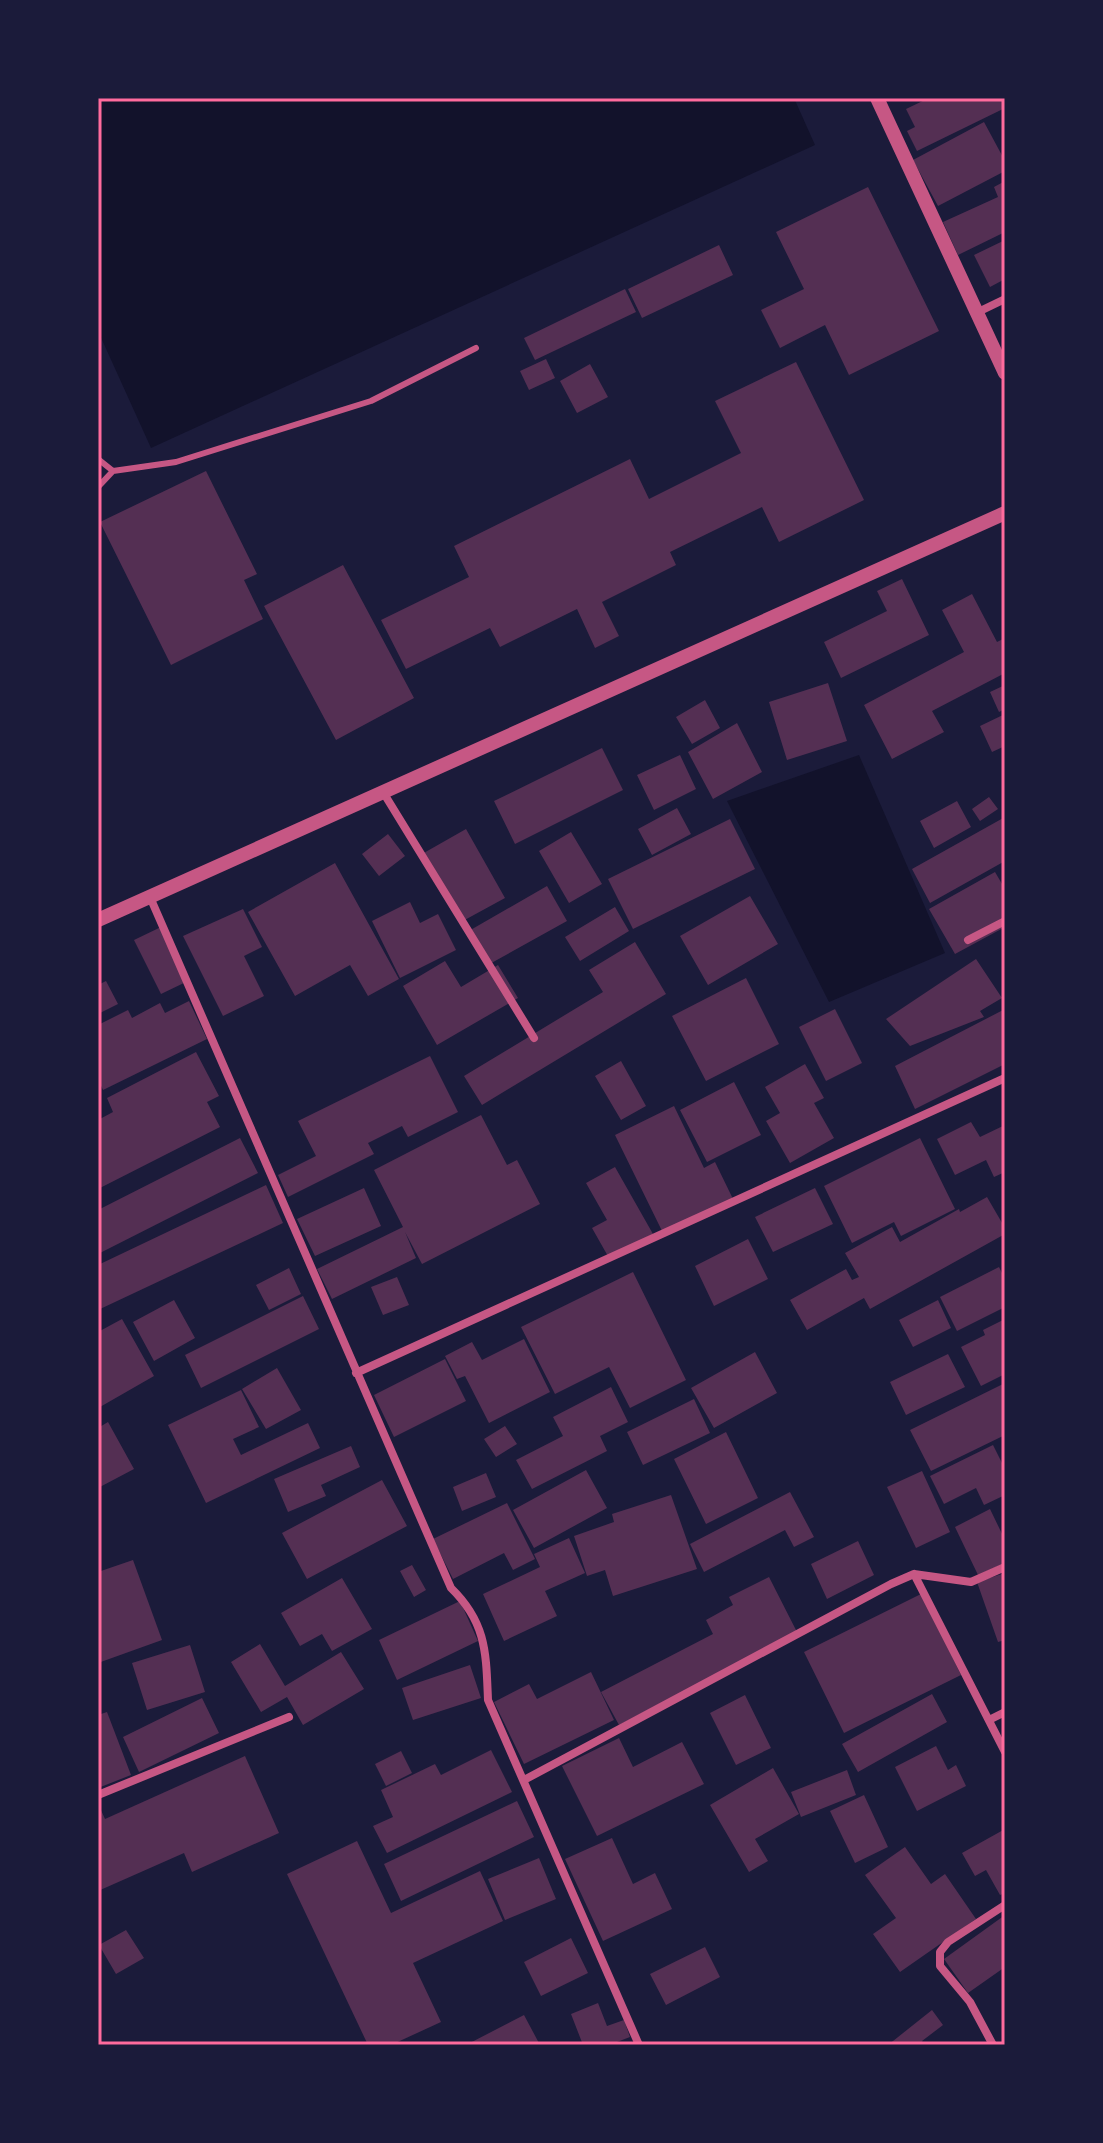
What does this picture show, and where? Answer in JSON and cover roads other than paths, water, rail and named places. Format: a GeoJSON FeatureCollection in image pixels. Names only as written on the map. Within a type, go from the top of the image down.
{"type":"FeatureCollection","features":[{"type":"Feature","properties":{"kind":"street"},"geometry":{"type":"LineString","coordinates":[[877,98],[1005,373]]}},
{"type":"Feature","properties":{"kind":"street"},"geometry":{"type":"LineString","coordinates":[[976,313],[1005,299]]}},
{"type":"Feature","properties":{"kind":"street"},"geometry":{"type":"LineString","coordinates":[[98,920],[1005,513]]}},
{"type":"Feature","properties":{"kind":"street"},"geometry":{"type":"LineString","coordinates":[[383,792],[534,1038]]}},
{"type":"Feature","properties":{"kind":"street"},"geometry":{"type":"LineString","coordinates":[[150,897],[451,1588],[467,1604],[485,1642],[488,1700],[639,2045]]}},
{"type":"Feature","properties":{"kind":"street"},"geometry":{"type":"LineString","coordinates":[[968,940],[1005,921]]}},
{"type":"Feature","properties":{"kind":"street"},"geometry":{"type":"LineString","coordinates":[[356,1373],[1005,1078]]}},
{"type":"Feature","properties":{"kind":"street"},"geometry":{"type":"LineString","coordinates":[[524,1780],[891,1584],[914,1574],[971,1582],[1005,1567]]}},
{"type":"Feature","properties":{"kind":"street"},"geometry":{"type":"LineString","coordinates":[[914,1574],[1005,1752]]}},
{"type":"Feature","properties":{"kind":"street"},"geometry":{"type":"LineString","coordinates":[[989,1720],[1005,1712]]}},
{"type":"Feature","properties":{"kind":"street"},"geometry":{"type":"LineString","coordinates":[[98,1795],[289,1717]]}},
{"type":"Feature","properties":{"kind":"street"},"geometry":{"type":"LineString","coordinates":[[993,2045],[970,2002],[940,1966],[940,1952],[948,1942],[1005,1905]]}},
{"type":"Feature","properties":{"kind":"lane"},"geometry":{"type":"LineString","coordinates":[[98,487],[113,471],[176,462],[371,401],[476,348]]}},
{"type":"Feature","properties":{"kind":"lane"},"geometry":{"type":"LineString","coordinates":[[98,459],[113,471]]}}]}
